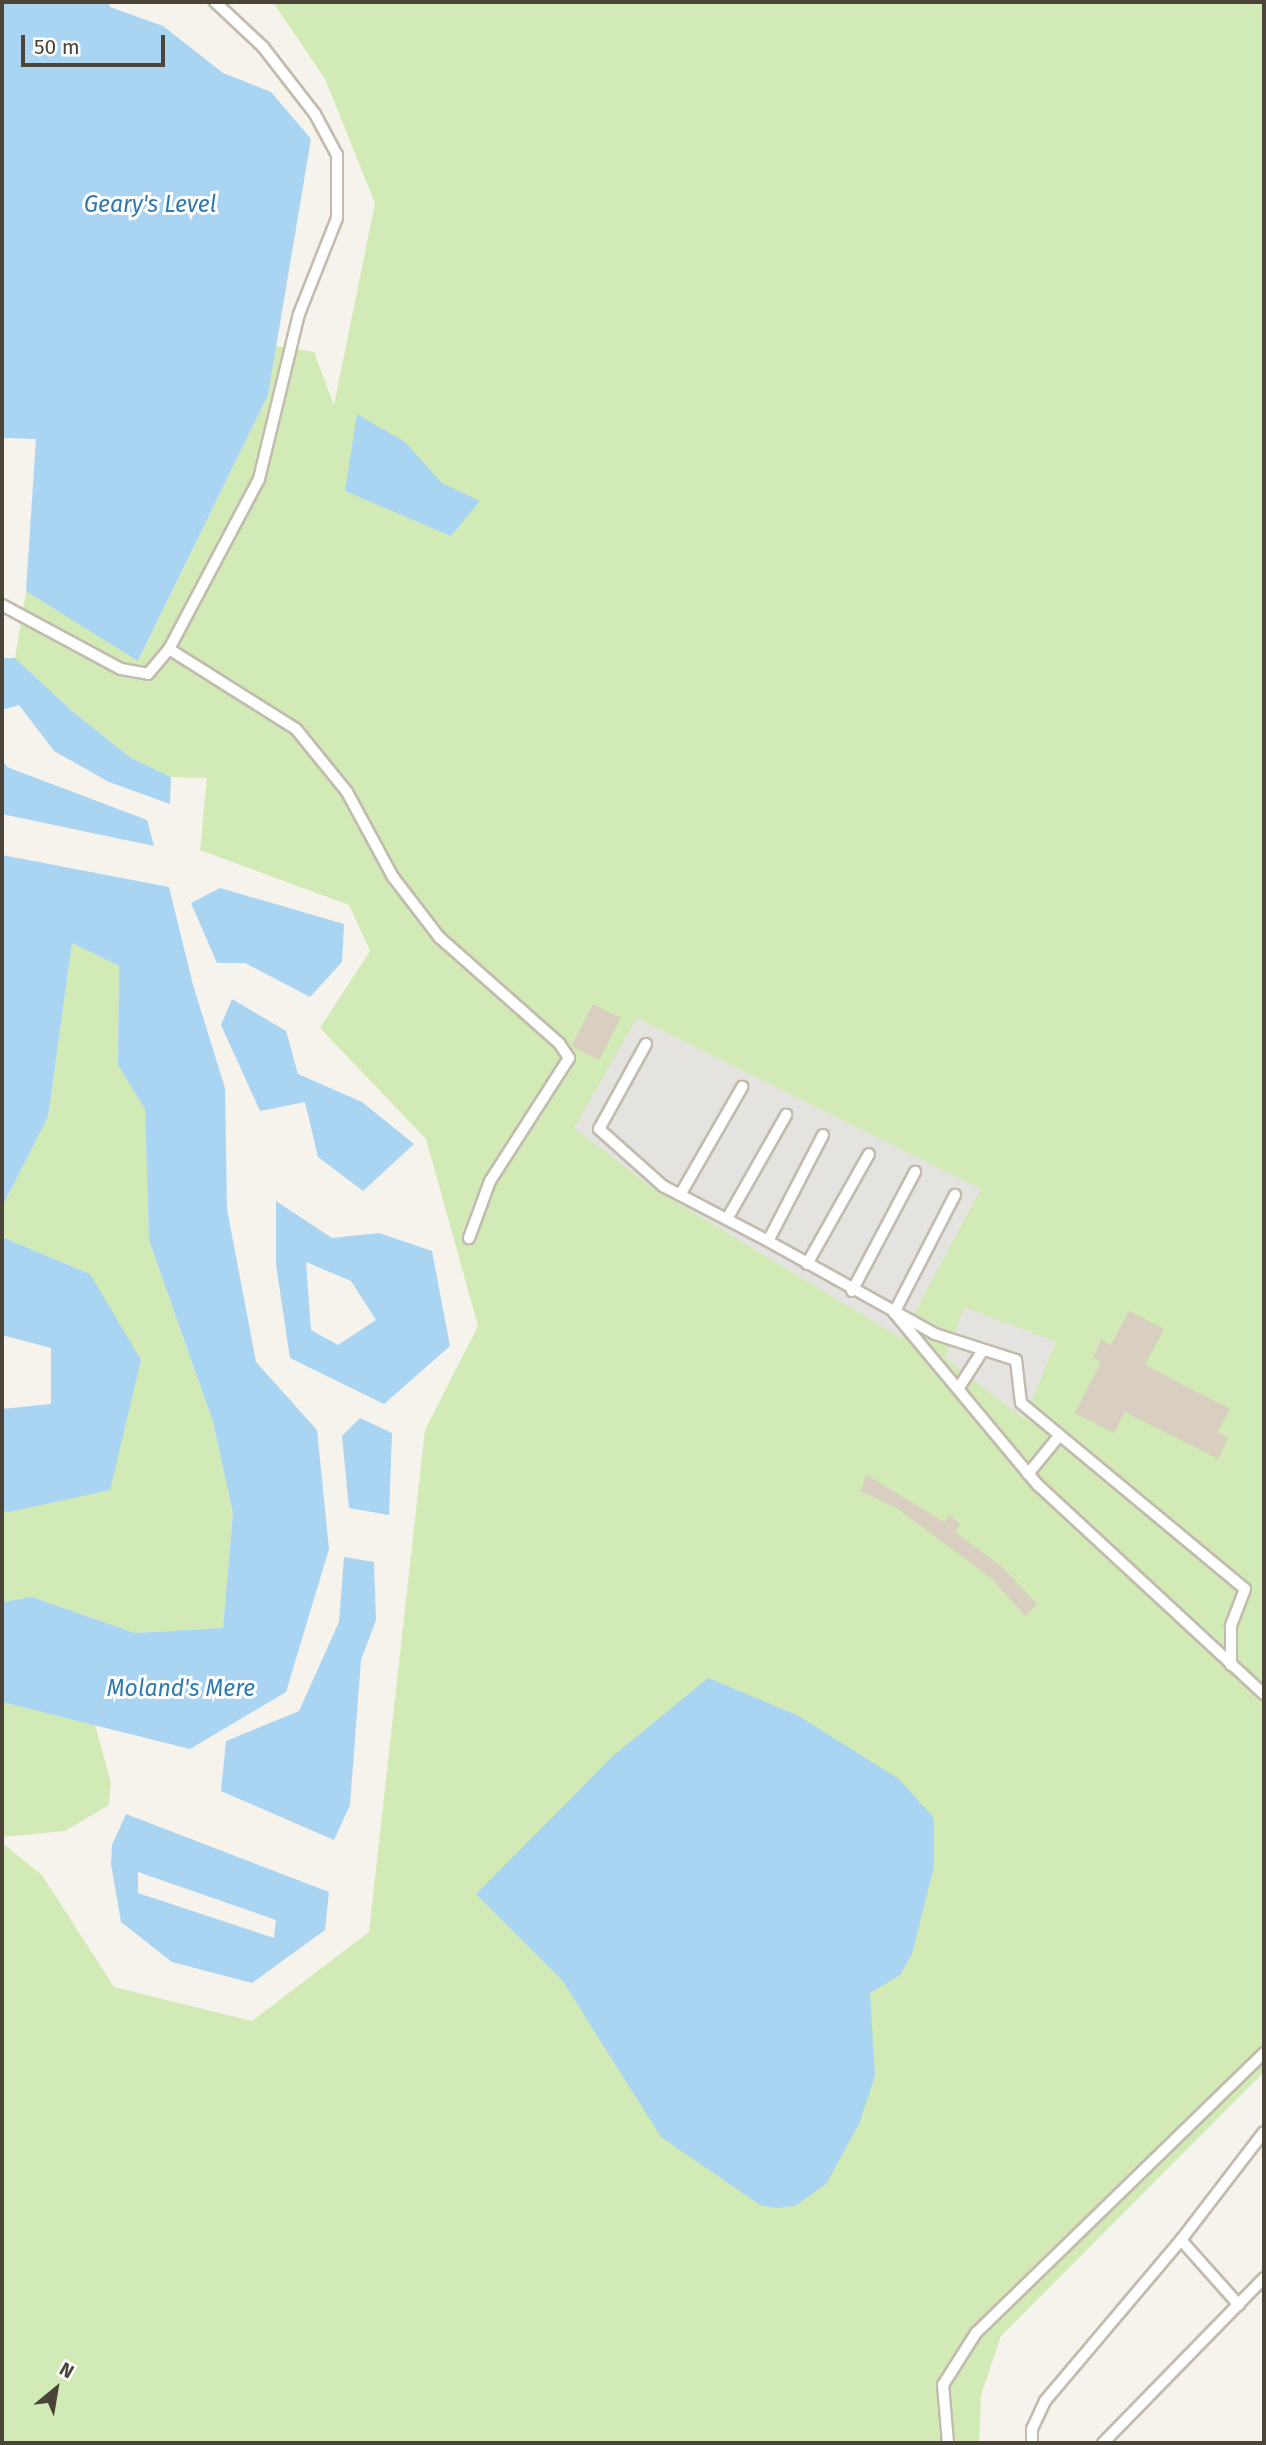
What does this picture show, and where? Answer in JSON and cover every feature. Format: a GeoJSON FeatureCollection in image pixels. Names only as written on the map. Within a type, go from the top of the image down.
{"type":"FeatureCollection","features":[{"type":"Feature","properties":{"kind":"lane"},"geometry":{"type":"LineString","coordinates":[[2,605],[121,669],[148,674],[169,649],[259,479],[299,314],[337,218],[337,155],[315,114],[263,47],[215,2]]}},
{"type":"Feature","properties":{"kind":"lane"},"geometry":{"type":"LineString","coordinates":[[169,649],[296,729],[347,792],[393,877],[439,937],[559,1043],[569,1058],[490,1181],[469,1238]]}},
{"type":"Feature","properties":{"kind":"lane"},"geometry":{"type":"LineString","coordinates":[[646,1044],[598,1129],[663,1185],[768,1241],[852,1291],[935,1334],[1016,1360],[1021,1403],[1245,1589],[1231,1626],[1231,1665]]}},
{"type":"Feature","properties":{"kind":"lane"},"geometry":{"type":"LineString","coordinates":[[680,1195],[742,1087]]}},
{"type":"Feature","properties":{"kind":"lane"},"geometry":{"type":"LineString","coordinates":[[727,1219],[786,1115]]}},
{"type":"Feature","properties":{"kind":"lane"},"geometry":{"type":"LineString","coordinates":[[768,1241],[823,1135]]}},
{"type":"Feature","properties":{"kind":"lane"},"geometry":{"type":"LineString","coordinates":[[807,1264],[869,1154]]}},
{"type":"Feature","properties":{"kind":"lane"},"geometry":{"type":"LineString","coordinates":[[852,1291],[915,1172]]}},
{"type":"Feature","properties":{"kind":"lane"},"geometry":{"type":"LineString","coordinates":[[894,1313],[955,1195]]}},
{"type":"Feature","properties":{"kind":"lane"},"geometry":{"type":"LineString","coordinates":[[894,1313],[1028,1474],[1264,1694]]}},
{"type":"Feature","properties":{"kind":"lane"},"geometry":{"type":"LineString","coordinates":[[958,1390],[983,1350]]}},
{"type":"Feature","properties":{"kind":"lane"},"geometry":{"type":"LineString","coordinates":[[1028,1474],[1059,1436]]}},
{"type":"Feature","properties":{"kind":"lane"},"geometry":{"type":"LineString","coordinates":[[948,2443],[943,2385],[976,2333],[1264,2053]]}},
{"type":"Feature","properties":{"kind":"lane"},"geometry":{"type":"LineString","coordinates":[[1032,2443],[1032,2429],[1045,2402],[1181,2240],[1264,2132]]}},
{"type":"Feature","properties":{"kind":"lane"},"geometry":{"type":"LineString","coordinates":[[1181,2240],[1239,2305]]}},
{"type":"Feature","properties":{"kind":"lane"},"geometry":{"type":"LineString","coordinates":[[1103,2443],[1264,2278]]}},
{"type":"Feature","properties":{"kind":"green space"},"geometry":{"type":"Polygon","coordinates":[[[273,2],[1264,2],[1264,2072],[1001,2336],[981,2395],[979,2443],[2,2443],[2,1843],[42,1875],[114,1987],[252,2021],[369,1932],[425,1430],[478,1326],[426,1139],[320,1028],[370,951],[349,905],[200,850],[207,778],[171,777],[131,758],[72,711],[15,658],[26,591],[139,660],[268,395],[276,346],[314,352],[334,405],[375,203],[325,79],[273,2]]]}},
{"type":"Feature","properties":{"kind":"green space"},"geometry":{"type":"Polygon","coordinates":[[[72,943],[119,966],[118,1065],[145,1109],[149,1240],[213,1422],[233,1513],[223,1628],[135,1633],[32,1597],[2,1602],[2,1511],[110,1490],[90,1274],[2,1237],[2,1207],[48,1117],[72,943]]]}},
{"type":"Feature","properties":{"kind":"green space"},"geometry":{"type":"Polygon","coordinates":[[[2,1702],[95,1725],[111,1783],[109,1805],[65,1831],[2,1837],[2,1702]]]}},
{"type":"Feature","properties":{"kind":"shaded area"},"geometry":{"type":"Polygon","coordinates":[[[637,1018],[981,1189],[901,1338],[651,1187],[574,1128],[637,1018]]]}},
{"type":"Feature","properties":{"kind":"shaded area"},"geometry":{"type":"Polygon","coordinates":[[[964,1307],[1056,1342],[1024,1419],[945,1358],[964,1307]]]}},
{"type":"Feature","properties":{"kind":"water","name":"Geary's Level"},"geometry":{"type":"Polygon","coordinates":[[[2,2],[109,2],[110,7],[163,26],[223,73],[271,92],[311,139],[268,395],[138,661],[26,591],[36,439],[2,438],[2,2]]]}},
{"type":"Feature","properties":{"kind":"water"},"geometry":{"type":"Polygon","coordinates":[[[357,414],[405,442],[442,483],[480,501],[451,536],[345,491],[357,414]]]}},
{"type":"Feature","properties":{"kind":"water"},"geometry":{"type":"Polygon","coordinates":[[[2,658],[15,658],[72,711],[131,758],[171,777],[170,804],[109,782],[54,751],[19,705],[2,710],[2,658]]]}},
{"type":"Feature","properties":{"kind":"water"},"geometry":{"type":"Polygon","coordinates":[[[2,759],[7,767],[147,820],[154,846],[2,814],[2,759]]]}},
{"type":"Feature","properties":{"kind":"water","name":"Moland's Mere"},"geometry":{"type":"Polygon","coordinates":[[[2,855],[169,887],[193,985],[225,1088],[227,1209],[256,1362],[317,1430],[329,1549],[286,1692],[190,1749],[2,1702],[2,1602],[32,1597],[135,1633],[223,1628],[233,1513],[213,1422],[149,1240],[145,1109],[118,1065],[119,966],[72,943],[48,1117],[2,1207],[2,855]]]}},
{"type":"Feature","properties":{"kind":"water"},"geometry":{"type":"Polygon","coordinates":[[[220,888],[344,924],[342,962],[310,997],[245,963],[217,963],[191,903],[220,888]]]}},
{"type":"Feature","properties":{"kind":"water"},"geometry":{"type":"Polygon","coordinates":[[[232,999],[286,1031],[298,1074],[362,1102],[414,1144],[363,1191],[318,1157],[305,1102],[260,1111],[221,1025],[232,999]]]}},
{"type":"Feature","properties":{"kind":"water"},"geometry":{"type":"Polygon","coordinates":[[[276,1201],[332,1238],[379,1233],[432,1251],[450,1346],[384,1404],[290,1358],[276,1265],[276,1201]],[[306,1262],[311,1330],[338,1345],[376,1320],[351,1281],[306,1262]]]}},
{"type":"Feature","properties":{"kind":"water"},"geometry":{"type":"Polygon","coordinates":[[[2,1237],[90,1274],[141,1360],[110,1490],[9,1512],[2,1511],[2,1409],[51,1404],[51,1348],[2,1335],[2,1237]]]}},
{"type":"Feature","properties":{"kind":"water"},"geometry":{"type":"Polygon","coordinates":[[[360,1418],[392,1433],[389,1515],[349,1508],[342,1436],[360,1418]]]}},
{"type":"Feature","properties":{"kind":"water"},"geometry":{"type":"Polygon","coordinates":[[[344,1557],[374,1562],[376,1620],[361,1660],[350,1805],[334,1840],[221,1791],[226,1741],[299,1711],[339,1622],[344,1557]]]}},
{"type":"Feature","properties":{"kind":"water"},"geometry":{"type":"Polygon","coordinates":[[[708,1678],[797,1715],[899,1779],[934,1818],[934,1866],[912,1954],[900,1975],[870,1993],[875,2076],[859,2124],[826,2184],[795,2206],[776,2208],[760,2205],[661,2137],[562,1980],[476,1894],[613,1756],[708,1678]]]}},
{"type":"Feature","properties":{"kind":"water"},"geometry":{"type":"Polygon","coordinates":[[[126,1814],[329,1892],[325,1930],[252,1983],[172,1962],[121,1922],[111,1864],[112,1845],[126,1814]],[[138,1872],[138,1893],[274,1938],[276,1920],[138,1872]]]}},
{"type":"Feature","properties":{"kind":"building"},"geometry":{"type":"Polygon","coordinates":[[[593,1004],[621,1018],[599,1060],[572,1046],[593,1004]]]}},
{"type":"Feature","properties":{"kind":"building"},"geometry":{"type":"Polygon","coordinates":[[[1129,1311],[1164,1329],[1145,1365],[1230,1409],[1217,1432],[1228,1438],[1218,1459],[1125,1412],[1114,1433],[1075,1413],[1101,1362],[1093,1358],[1101,1340],[1111,1345],[1129,1311]]]}},
{"type":"Feature","properties":{"kind":"building"},"geometry":{"type":"Polygon","coordinates":[[[867,1475],[944,1522],[949,1515],[960,1524],[955,1532],[1001,1566],[1037,1604],[1025,1616],[991,1578],[898,1509],[860,1491],[867,1475]]]}}]}
